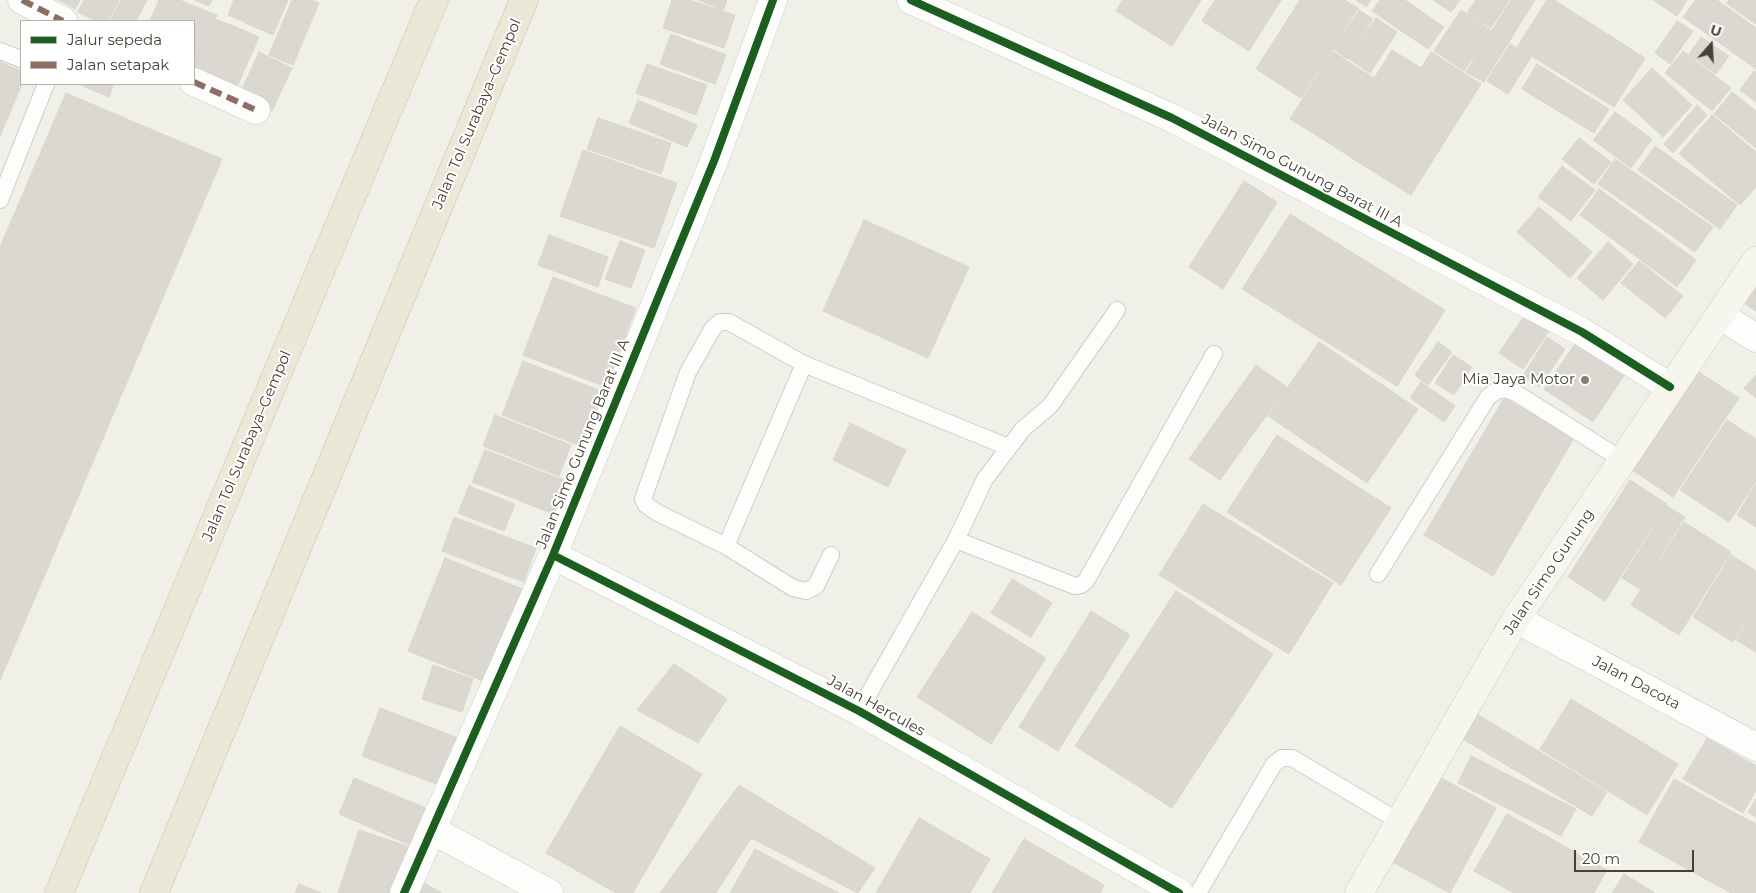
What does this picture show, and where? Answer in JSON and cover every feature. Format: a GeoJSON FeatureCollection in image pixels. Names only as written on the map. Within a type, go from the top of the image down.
{"type":"FeatureCollection","features":[{"type":"Feature","properties":{"kind":"highway","name":"Jalan Tol Surabaya–Gempol"},"geometry":{"type":"LineString","coordinates":[[59,893],[434,0]]}},
{"type":"Feature","properties":{"kind":"highway","name":"Jalan Tol Surabaya–Gempol"},"geometry":{"type":"LineString","coordinates":[[154,893],[524,0]]}},
{"type":"Feature","properties":{"kind":"main road","name":"Jalan Simo Gunung"},"geometry":{"type":"LineString","coordinates":[[1359,893],[1516,619],[1624,460],[1670,387],[1721,316],[1756,261]]}},
{"type":"Feature","properties":{"kind":"street"},"geometry":{"type":"LineString","coordinates":[[22,0],[61,20]]}},
{"type":"Feature","properties":{"kind":"street","name":"Jalan Simo Gunung Barat III A"},"geometry":{"type":"LineString","coordinates":[[404,893],[554,555],[714,161],[773,0]]}},
{"type":"Feature","properties":{"kind":"street","name":"Jalan Simo Gunung Barat III A"},"geometry":{"type":"LineString","coordinates":[[912,0],[1172,118],[1582,332],[1670,387]]}},
{"type":"Feature","properties":{"kind":"street"},"geometry":{"type":"LineString","coordinates":[[195,82],[256,110]]}},
{"type":"Feature","properties":{"kind":"street"},"geometry":{"type":"LineString","coordinates":[[1721,316],[1756,338]]}},
{"type":"Feature","properties":{"kind":"street","name":"Jalan Hercules"},"geometry":{"type":"LineString","coordinates":[[554,555],[859,711],[1179,893]]}},
{"type":"Feature","properties":{"kind":"street","name":"Jalan Dacota"},"geometry":{"type":"LineString","coordinates":[[1516,619],[1756,748]]}},
{"type":"Feature","properties":{"kind":"street"},"geometry":{"type":"LineString","coordinates":[[432,830],[549,893]]}},
{"type":"Feature","properties":{"kind":"lane"},"geometry":{"type":"LineString","coordinates":[[0,51],[20,59]]}},
{"type":"Feature","properties":{"kind":"lane"},"geometry":{"type":"LineString","coordinates":[[0,200],[45,93],[46,85]]}},
{"type":"Feature","properties":{"kind":"lane"},"geometry":{"type":"LineString","coordinates":[[859,711],[956,540],[985,480],[1023,429],[1050,406],[1116,310]]}},
{"type":"Feature","properties":{"kind":"lane"},"geometry":{"type":"LineString","coordinates":[[831,555],[816,586],[806,591],[793,588],[726,546],[658,513],[646,505],[644,499],[688,372],[714,328],[720,322],[730,322],[804,364],[1008,447]]}},
{"type":"Feature","properties":{"kind":"lane"},"geometry":{"type":"LineString","coordinates":[[956,540],[1075,586],[1081,585],[1086,581],[1214,354]]}},
{"type":"Feature","properties":{"kind":"lane"},"geometry":{"type":"LineString","coordinates":[[726,546],[804,364]]}},
{"type":"Feature","properties":{"kind":"lane"},"geometry":{"type":"LineString","coordinates":[[1378,574],[1488,397],[1496,391],[1505,389],[1516,393],[1624,460]]}},
{"type":"Feature","properties":{"kind":"lane"},"geometry":{"type":"LineString","coordinates":[[1198,893],[1274,764],[1282,758],[1292,758],[1400,822]]}},
{"type":"Feature","properties":{"kind":"building"},"geometry":{"type":"Polygon","coordinates":[[[59,0],[80,0],[75,9],[59,0]]]}},
{"type":"Feature","properties":{"kind":"building"},"geometry":{"type":"Polygon","coordinates":[[[84,0],[119,0],[109,20],[94,20],[78,12],[84,0]]]}},
{"type":"Feature","properties":{"kind":"building"},"geometry":{"type":"Polygon","coordinates":[[[121,0],[147,0],[137,20],[111,20],[121,0]]]}},
{"type":"Feature","properties":{"kind":"building"},"geometry":{"type":"Polygon","coordinates":[[[159,0],[180,0],[189,4],[182,20],[150,20],[159,0]]]}},
{"type":"Feature","properties":{"kind":"building"},"geometry":{"type":"Polygon","coordinates":[[[195,0],[212,0],[209,6],[195,0]]]}},
{"type":"Feature","properties":{"kind":"building"},"geometry":{"type":"Polygon","coordinates":[[[234,0],[255,0],[245,22],[228,15],[234,0]]]}},
{"type":"Feature","properties":{"kind":"building"},"geometry":{"type":"Polygon","coordinates":[[[255,0],[288,0],[273,35],[245,23],[255,0]]]}},
{"type":"Feature","properties":{"kind":"building"},"geometry":{"type":"Polygon","coordinates":[[[292,0],[312,0],[319,3],[293,65],[269,55],[292,0]]]}},
{"type":"Feature","properties":{"kind":"building"},"geometry":{"type":"Polygon","coordinates":[[[672,0],[690,0],[735,15],[724,48],[663,28],[672,0]]]}},
{"type":"Feature","properties":{"kind":"building"},"geometry":{"type":"Polygon","coordinates":[[[699,0],[727,0],[723,10],[699,0]]]}},
{"type":"Feature","properties":{"kind":"building"},"geometry":{"type":"Polygon","coordinates":[[[1123,0],[1201,0],[1172,46],[1116,11],[1123,0]]]}},
{"type":"Feature","properties":{"kind":"building"},"geometry":{"type":"Polygon","coordinates":[[[1215,0],[1281,0],[1249,51],[1202,21],[1215,0]]]}},
{"type":"Feature","properties":{"kind":"building"},"geometry":{"type":"Polygon","coordinates":[[[1300,0],[1344,0],[1358,8],[1301,98],[1256,69],[1300,0]]]}},
{"type":"Feature","properties":{"kind":"building"},"geometry":{"type":"Polygon","coordinates":[[[1356,0],[1371,0],[1366,7],[1356,0]]]}},
{"type":"Feature","properties":{"kind":"building"},"geometry":{"type":"Polygon","coordinates":[[[1380,0],[1405,0],[1444,27],[1428,49],[1372,11],[1380,0]]]}},
{"type":"Feature","properties":{"kind":"building"},"geometry":{"type":"Polygon","coordinates":[[[1433,0],[1460,0],[1451,12],[1433,0]]]}},
{"type":"Feature","properties":{"kind":"building"},"geometry":{"type":"Polygon","coordinates":[[[1476,0],[1509,0],[1491,28],[1467,13],[1476,0]]]}},
{"type":"Feature","properties":{"kind":"building"},"geometry":{"type":"Polygon","coordinates":[[[1511,0],[1535,0],[1484,82],[1466,72],[1511,0]]]}},
{"type":"Feature","properties":{"kind":"building"},"geometry":{"type":"Polygon","coordinates":[[[1547,0],[1554,0],[1645,58],[1614,107],[1517,47],[1547,0]]]}},
{"type":"Feature","properties":{"kind":"building"},"geometry":{"type":"Polygon","coordinates":[[[1653,0],[1687,0],[1677,16],[1653,0]]]}},
{"type":"Feature","properties":{"kind":"building"},"geometry":{"type":"Polygon","coordinates":[[[1696,0],[1717,0],[1756,28],[1756,69],[1683,17],[1696,0]]]}},
{"type":"Feature","properties":{"kind":"building"},"geometry":{"type":"Polygon","coordinates":[[[1729,0],[1756,0],[1756,24],[1726,3],[1729,0]]]}},
{"type":"Feature","properties":{"kind":"building"},"geometry":{"type":"Polygon","coordinates":[[[189,4],[217,15],[195,65],[195,20],[182,20],[189,4]]]}},
{"type":"Feature","properties":{"kind":"building"},"geometry":{"type":"Polygon","coordinates":[[[1359,10],[1373,19],[1347,59],[1333,49],[1359,10]]]}},
{"type":"Feature","properties":{"kind":"building"},"geometry":{"type":"Polygon","coordinates":[[[1461,10],[1492,31],[1464,71],[1434,51],[1461,10]]]}},
{"type":"Feature","properties":{"kind":"building"},"geometry":{"type":"Polygon","coordinates":[[[1376,18],[1397,32],[1370,73],[1348,58],[1376,18]]]}},
{"type":"Feature","properties":{"kind":"building"},"geometry":{"type":"Polygon","coordinates":[[[215,19],[236,27],[214,78],[195,70],[195,65],[215,19]]]}},
{"type":"Feature","properties":{"kind":"building"},"geometry":{"type":"Polygon","coordinates":[[[1677,21],[1693,31],[1670,64],[1655,53],[1677,21]]]}},
{"type":"Feature","properties":{"kind":"building"},"geometry":{"type":"Polygon","coordinates":[[[236,27],[259,37],[237,87],[215,77],[236,27]]]}},
{"type":"Feature","properties":{"kind":"building"},"geometry":{"type":"Polygon","coordinates":[[[671,34],[726,55],[715,84],[660,64],[671,34]]]}},
{"type":"Feature","properties":{"kind":"building"},"geometry":{"type":"Polygon","coordinates":[[[1701,37],[1729,56],[1716,74],[1689,54],[1701,37]]]}},
{"type":"Feature","properties":{"kind":"building"},"geometry":{"type":"Polygon","coordinates":[[[1510,44],[1531,57],[1508,94],[1487,81],[1510,44]]]}},
{"type":"Feature","properties":{"kind":"building"},"geometry":{"type":"Polygon","coordinates":[[[1392,50],[1421,68],[1361,164],[1332,145],[1392,50]]]}},
{"type":"Feature","properties":{"kind":"building"},"geometry":{"type":"Polygon","coordinates":[[[1332,51],[1374,78],[1332,145],[1290,119],[1332,51]]]}},
{"type":"Feature","properties":{"kind":"building"},"geometry":{"type":"Polygon","coordinates":[[[1683,51],[1731,88],[1712,111],[1665,73],[1683,51]]]}},
{"type":"Feature","properties":{"kind":"building"},"geometry":{"type":"Polygon","coordinates":[[[259,52],[292,68],[272,111],[239,96],[259,52]]]}},
{"type":"Feature","properties":{"kind":"building"},"geometry":{"type":"Polygon","coordinates":[[[1431,52],[1481,84],[1411,195],[1361,164],[1431,52]]]}},
{"type":"Feature","properties":{"kind":"building"},"geometry":{"type":"Polygon","coordinates":[[[0,62],[20,71],[20,85],[22,85],[0,136],[0,62]]]}},
{"type":"Feature","properties":{"kind":"building"},"geometry":{"type":"Polygon","coordinates":[[[647,64],[707,85],[696,115],[636,93],[647,64]]]}},
{"type":"Feature","properties":{"kind":"building"},"geometry":{"type":"Polygon","coordinates":[[[1537,64],[1609,109],[1594,133],[1522,89],[1537,64]]]}},
{"type":"Feature","properties":{"kind":"building"},"geometry":{"type":"Polygon","coordinates":[[[1652,68],[1692,105],[1663,137],[1623,100],[1652,68]]]}},
{"type":"Feature","properties":{"kind":"building"},"geometry":{"type":"Polygon","coordinates":[[[1754,71],[1756,72],[1756,102],[1740,90],[1754,71]]]}},
{"type":"Feature","properties":{"kind":"building"},"geometry":{"type":"Polygon","coordinates":[[[80,85],[114,85],[109,97],[80,85]]]}},
{"type":"Feature","properties":{"kind":"building"},"geometry":{"type":"Polygon","coordinates":[[[1732,92],[1756,111],[1756,148],[1714,114],[1732,92]]]}},
{"type":"Feature","properties":{"kind":"building"},"geometry":{"type":"Polygon","coordinates":[[[66,93],[155,131],[0,495],[0,247],[66,93]]]}},
{"type":"Feature","properties":{"kind":"building"},"geometry":{"type":"Polygon","coordinates":[[[638,100],[697,125],[687,147],[629,123],[638,100]]]}},
{"type":"Feature","properties":{"kind":"building"},"geometry":{"type":"Polygon","coordinates":[[[1697,105],[1707,115],[1673,153],[1664,144],[1697,105]]]}},
{"type":"Feature","properties":{"kind":"building"},"geometry":{"type":"Polygon","coordinates":[[[1615,112],[1652,139],[1631,168],[1593,140],[1615,112]]]}},
{"type":"Feature","properties":{"kind":"building"},"geometry":{"type":"Polygon","coordinates":[[[1712,115],[1756,152],[1756,187],[1740,205],[1679,154],[1712,115]]]}},
{"type":"Feature","properties":{"kind":"building"},"geometry":{"type":"Polygon","coordinates":[[[598,118],[671,143],[661,174],[587,149],[598,118]]]}},
{"type":"Feature","properties":{"kind":"building"},"geometry":{"type":"Polygon","coordinates":[[[155,131],[222,159],[0,680],[0,495],[155,131]]]}},
{"type":"Feature","properties":{"kind":"building"},"geometry":{"type":"Polygon","coordinates":[[[1579,138],[1611,162],[1594,184],[1562,159],[1579,138]]]}},
{"type":"Feature","properties":{"kind":"building"},"geometry":{"type":"Polygon","coordinates":[[[1655,146],[1737,205],[1720,229],[1638,170],[1655,146]]]}},
{"type":"Feature","properties":{"kind":"building"},"geometry":{"type":"Polygon","coordinates":[[[583,150],[677,183],[654,248],[560,216],[583,150]]]}},
{"type":"Feature","properties":{"kind":"building"},"geometry":{"type":"Polygon","coordinates":[[[1615,159],[1713,227],[1695,252],[1598,184],[1615,159]]]}},
{"type":"Feature","properties":{"kind":"building"},"geometry":{"type":"Polygon","coordinates":[[[1562,166],[1595,190],[1571,221],[1538,197],[1562,166]]]}},
{"type":"Feature","properties":{"kind":"building"},"geometry":{"type":"Polygon","coordinates":[[[1244,181],[1277,202],[1223,289],[1189,267],[1244,181]]]}},
{"type":"Feature","properties":{"kind":"building"},"geometry":{"type":"Polygon","coordinates":[[[1599,189],[1696,260],[1677,287],[1580,215],[1599,189]]]}},
{"type":"Feature","properties":{"kind":"building"},"geometry":{"type":"Polygon","coordinates":[[[1539,207],[1592,252],[1570,278],[1517,232],[1539,207]]]}},
{"type":"Feature","properties":{"kind":"building"},"geometry":{"type":"Polygon","coordinates":[[[1290,214],[1445,310],[1397,386],[1242,289],[1290,214]]]}},
{"type":"Feature","properties":{"kind":"building"},"geometry":{"type":"Polygon","coordinates":[[[864,220],[969,267],[928,358],[823,311],[864,220]]]}},
{"type":"Feature","properties":{"kind":"building"},"geometry":{"type":"Polygon","coordinates":[[[549,235],[608,257],[598,287],[538,265],[549,235]]]}},
{"type":"Feature","properties":{"kind":"building"},"geometry":{"type":"Polygon","coordinates":[[[620,241],[645,250],[631,288],[605,279],[620,241]]]}},
{"type":"Feature","properties":{"kind":"building"},"geometry":{"type":"Polygon","coordinates":[[[1608,242],[1633,264],[1603,300],[1577,278],[1608,242]]]}},
{"type":"Feature","properties":{"kind":"building"},"geometry":{"type":"Polygon","coordinates":[[[1639,261],[1683,296],[1665,318],[1621,283],[1639,261]]]}},
{"type":"Feature","properties":{"kind":"building"},"geometry":{"type":"Polygon","coordinates":[[[553,277],[636,308],[606,387],[523,355],[553,277]]]}},
{"type":"Feature","properties":{"kind":"building"},"geometry":{"type":"Polygon","coordinates":[[[1756,288],[1756,311],[1745,304],[1756,288]]]}},
{"type":"Feature","properties":{"kind":"building"},"geometry":{"type":"Polygon","coordinates":[[[1525,315],[1549,331],[1523,369],[1499,353],[1525,315]]]}},
{"type":"Feature","properties":{"kind":"building"},"geometry":{"type":"Polygon","coordinates":[[[1547,337],[1565,349],[1540,387],[1523,376],[1547,337]]]}},
{"type":"Feature","properties":{"kind":"building","name":"Mia Jaya Motor"},"geometry":{"type":"Polygon","coordinates":[[[1579,338],[1627,371],[1593,422],[1544,389],[1579,338]]]}},
{"type":"Feature","properties":{"kind":"building"},"geometry":{"type":"Polygon","coordinates":[[[1319,342],[1418,409],[1367,483],[1268,416],[1319,342]]]}},
{"type":"Feature","properties":{"kind":"building"},"geometry":{"type":"Polygon","coordinates":[[[1438,342],[1452,352],[1428,385],[1415,375],[1438,342]]]}},
{"type":"Feature","properties":{"kind":"building"},"geometry":{"type":"Polygon","coordinates":[[[1453,355],[1472,367],[1454,395],[1435,383],[1453,355]]]}},
{"type":"Feature","properties":{"kind":"building"},"geometry":{"type":"Polygon","coordinates":[[[523,361],[604,392],[583,447],[502,415],[523,361]]]}},
{"type":"Feature","properties":{"kind":"building"},"geometry":{"type":"Polygon","coordinates":[[[1256,365],[1287,387],[1220,480],[1189,459],[1256,365]]]}},
{"type":"Feature","properties":{"kind":"building"},"geometry":{"type":"Polygon","coordinates":[[[1697,371],[1739,398],[1673,497],[1632,470],[1697,371]]]}},
{"type":"Feature","properties":{"kind":"building"},"geometry":{"type":"Polygon","coordinates":[[[1756,375],[1756,398],[1744,388],[1756,375]]]}},
{"type":"Feature","properties":{"kind":"building"},"geometry":{"type":"Polygon","coordinates":[[[1421,382],[1455,406],[1444,422],[1410,398],[1421,382]]]}},
{"type":"Feature","properties":{"kind":"building"},"geometry":{"type":"Polygon","coordinates":[[[1504,398],[1574,438],[1493,576],[1424,535],[1504,398]]]}},
{"type":"Feature","properties":{"kind":"building"},"geometry":{"type":"Polygon","coordinates":[[[495,415],[571,445],[559,476],[483,446],[495,415]]]}},
{"type":"Feature","properties":{"kind":"building"},"geometry":{"type":"Polygon","coordinates":[[[1727,420],[1756,439],[1756,481],[1729,522],[1680,490],[1727,420]]]}},
{"type":"Feature","properties":{"kind":"building"},"geometry":{"type":"Polygon","coordinates":[[[850,423],[906,450],[888,487],[833,460],[850,423]]]}},
{"type":"Feature","properties":{"kind":"building"},"geometry":{"type":"Polygon","coordinates":[[[1277,435],[1391,508],[1341,585],[1227,512],[1277,435]]]}},
{"type":"Feature","properties":{"kind":"building"},"geometry":{"type":"Polygon","coordinates":[[[485,450],[569,482],[556,515],[472,482],[485,450]]]}},
{"type":"Feature","properties":{"kind":"building"},"geometry":{"type":"Polygon","coordinates":[[[1630,480],[1667,504],[1605,601],[1568,577],[1630,480]]]}},
{"type":"Feature","properties":{"kind":"building"},"geometry":{"type":"Polygon","coordinates":[[[1756,484],[1756,527],[1737,515],[1756,484]]]}},
{"type":"Feature","properties":{"kind":"building"},"geometry":{"type":"Polygon","coordinates":[[[469,486],[515,504],[504,531],[458,513],[469,486]]]}},
{"type":"Feature","properties":{"kind":"building"},"geometry":{"type":"Polygon","coordinates":[[[1203,504],[1333,583],[1289,654],[1159,575],[1203,504]]]}},
{"type":"Feature","properties":{"kind":"building"},"geometry":{"type":"Polygon","coordinates":[[[1667,506],[1685,517],[1640,589],[1622,578],[1667,506]]]}},
{"type":"Feature","properties":{"kind":"building"},"geometry":{"type":"Polygon","coordinates":[[[454,517],[536,548],[524,582],[442,551],[454,517]]]}},
{"type":"Feature","properties":{"kind":"building"},"geometry":{"type":"Polygon","coordinates":[[[1684,522],[1731,552],[1679,635],[1631,605],[1684,522]]]}},
{"type":"Feature","properties":{"kind":"building"},"geometry":{"type":"Polygon","coordinates":[[[1731,555],[1756,571],[1756,604],[1733,642],[1693,617],[1731,555]]]}},
{"type":"Feature","properties":{"kind":"building"},"geometry":{"type":"Polygon","coordinates":[[[445,558],[525,590],[499,655],[419,623],[445,558]]]}},
{"type":"Feature","properties":{"kind":"building"},"geometry":{"type":"Polygon","coordinates":[[[1012,579],[1052,603],[1031,637],[991,613],[1012,579]]]}},
{"type":"Feature","properties":{"kind":"building"},"geometry":{"type":"Polygon","coordinates":[[[1176,591],[1273,654],[1172,808],[1075,746],[1176,591]]]}},
{"type":"Feature","properties":{"kind":"building"},"geometry":{"type":"Polygon","coordinates":[[[1756,606],[1756,652],[1736,640],[1756,606]]]}},
{"type":"Feature","properties":{"kind":"building"},"geometry":{"type":"Polygon","coordinates":[[[1091,611],[1130,635],[1058,751],[1019,727],[1091,611]]]}},
{"type":"Feature","properties":{"kind":"building"},"geometry":{"type":"Polygon","coordinates":[[[972,612],[1046,658],[991,744],[917,697],[972,612]]]}},
{"type":"Feature","properties":{"kind":"building"},"geometry":{"type":"Polygon","coordinates":[[[419,623],[499,655],[488,683],[408,651],[419,623]]]}},
{"type":"Feature","properties":{"kind":"building"},"geometry":{"type":"Polygon","coordinates":[[[674,664],[727,699],[698,743],[637,710],[674,664]]]}},
{"type":"Feature","properties":{"kind":"building"},"geometry":{"type":"Polygon","coordinates":[[[433,665],[473,679],[462,712],[422,699],[433,665]]]}},
{"type":"Feature","properties":{"kind":"building"},"geometry":{"type":"Polygon","coordinates":[[[1571,699],[1678,764],[1647,815],[1540,749],[1571,699]]]}},
{"type":"Feature","properties":{"kind":"building"},"geometry":{"type":"Polygon","coordinates":[[[380,708],[458,738],[439,785],[362,756],[380,708]]]}},
{"type":"Feature","properties":{"kind":"building"},"geometry":{"type":"Polygon","coordinates":[[[1475,713],[1607,792],[1592,816],[1461,738],[1475,713]]]}},
{"type":"Feature","properties":{"kind":"building"},"geometry":{"type":"Polygon","coordinates":[[[620,726],[702,774],[633,893],[616,893],[546,853],[620,726]]]}},
{"type":"Feature","properties":{"kind":"building"},"geometry":{"type":"Polygon","coordinates":[[[1707,738],[1756,766],[1756,790],[1743,813],[1683,779],[1707,738]]]}},
{"type":"Feature","properties":{"kind":"building"},"geometry":{"type":"Polygon","coordinates":[[[1471,756],[1576,809],[1561,836],[1458,783],[1471,756]]]}},
{"type":"Feature","properties":{"kind":"building"},"geometry":{"type":"Polygon","coordinates":[[[1434,774],[1496,808],[1450,893],[1389,860],[1434,774]]]}},
{"type":"Feature","properties":{"kind":"building"},"geometry":{"type":"Polygon","coordinates":[[[354,778],[435,812],[419,849],[339,814],[354,778]]]}},
{"type":"Feature","properties":{"kind":"building"},"geometry":{"type":"Polygon","coordinates":[[[1674,779],[1735,813],[1700,876],[1639,842],[1674,779]]]}},
{"type":"Feature","properties":{"kind":"building"},"geometry":{"type":"Polygon","coordinates":[[[739,785],[875,868],[858,893],[751,838],[716,893],[660,893],[739,785]]]}},
{"type":"Feature","properties":{"kind":"building"},"geometry":{"type":"Polygon","coordinates":[[[1756,799],[1756,817],[1748,812],[1756,799]]]}},
{"type":"Feature","properties":{"kind":"building"},"geometry":{"type":"Polygon","coordinates":[[[1735,813],[1756,824],[1756,893],[1731,893],[1700,876],[1735,813]]]}},
{"type":"Feature","properties":{"kind":"building"},"geometry":{"type":"Polygon","coordinates":[[[1507,814],[1607,870],[1594,893],[1514,893],[1474,871],[1507,814]]]}},
{"type":"Feature","properties":{"kind":"building"},"geometry":{"type":"Polygon","coordinates":[[[919,818],[990,859],[970,893],[876,893],[919,818]]]}},
{"type":"Feature","properties":{"kind":"building"},"geometry":{"type":"Polygon","coordinates":[[[359,830],[410,847],[394,893],[338,893],[359,830]]]}},
{"type":"Feature","properties":{"kind":"building"},"geometry":{"type":"Polygon","coordinates":[[[1024,839],[1104,885],[1100,893],[992,893],[1024,839]]]}},
{"type":"Feature","properties":{"kind":"building"},"geometry":{"type":"Polygon","coordinates":[[[755,849],[817,882],[839,893],[730,893],[755,849]]]}},
{"type":"Feature","properties":{"kind":"building"},"geometry":{"type":"Polygon","coordinates":[[[1624,874],[1655,893],[1612,893],[1624,874]]]}},
{"type":"Feature","properties":{"kind":"building"},"geometry":{"type":"Polygon","coordinates":[[[422,882],[442,893],[416,893],[422,882]]]}},
{"type":"Feature","properties":{"kind":"building"},"geometry":{"type":"Polygon","coordinates":[[[299,884],[321,893],[295,893],[299,884]]]}},
{"type":"Feature","properties":{"kind":"marked path"},"geometry":{"type":"LineString","coordinates":[[22,0],[61,20]]}},
{"type":"Feature","properties":{"kind":"marked path"},"geometry":{"type":"LineString","coordinates":[[195,82],[256,110]]}},
{"type":"Feature","properties":{"kind":"cycle path"},"geometry":{"type":"LineString","coordinates":[[404,893],[553,555],[714,161],[773,0]]}},
{"type":"Feature","properties":{"kind":"cycle path"},"geometry":{"type":"LineString","coordinates":[[911,0],[1172,118],[1582,332],[1670,387]]}},
{"type":"Feature","properties":{"kind":"cycle path"},"geometry":{"type":"LineString","coordinates":[[553,555],[859,711],[1179,893]]}},
{"type":"Feature","properties":{"kind":"place","name":"Mia Jaya Motor"},"geometry":{"type":"Point","coordinates":[1585,380]}}]}
